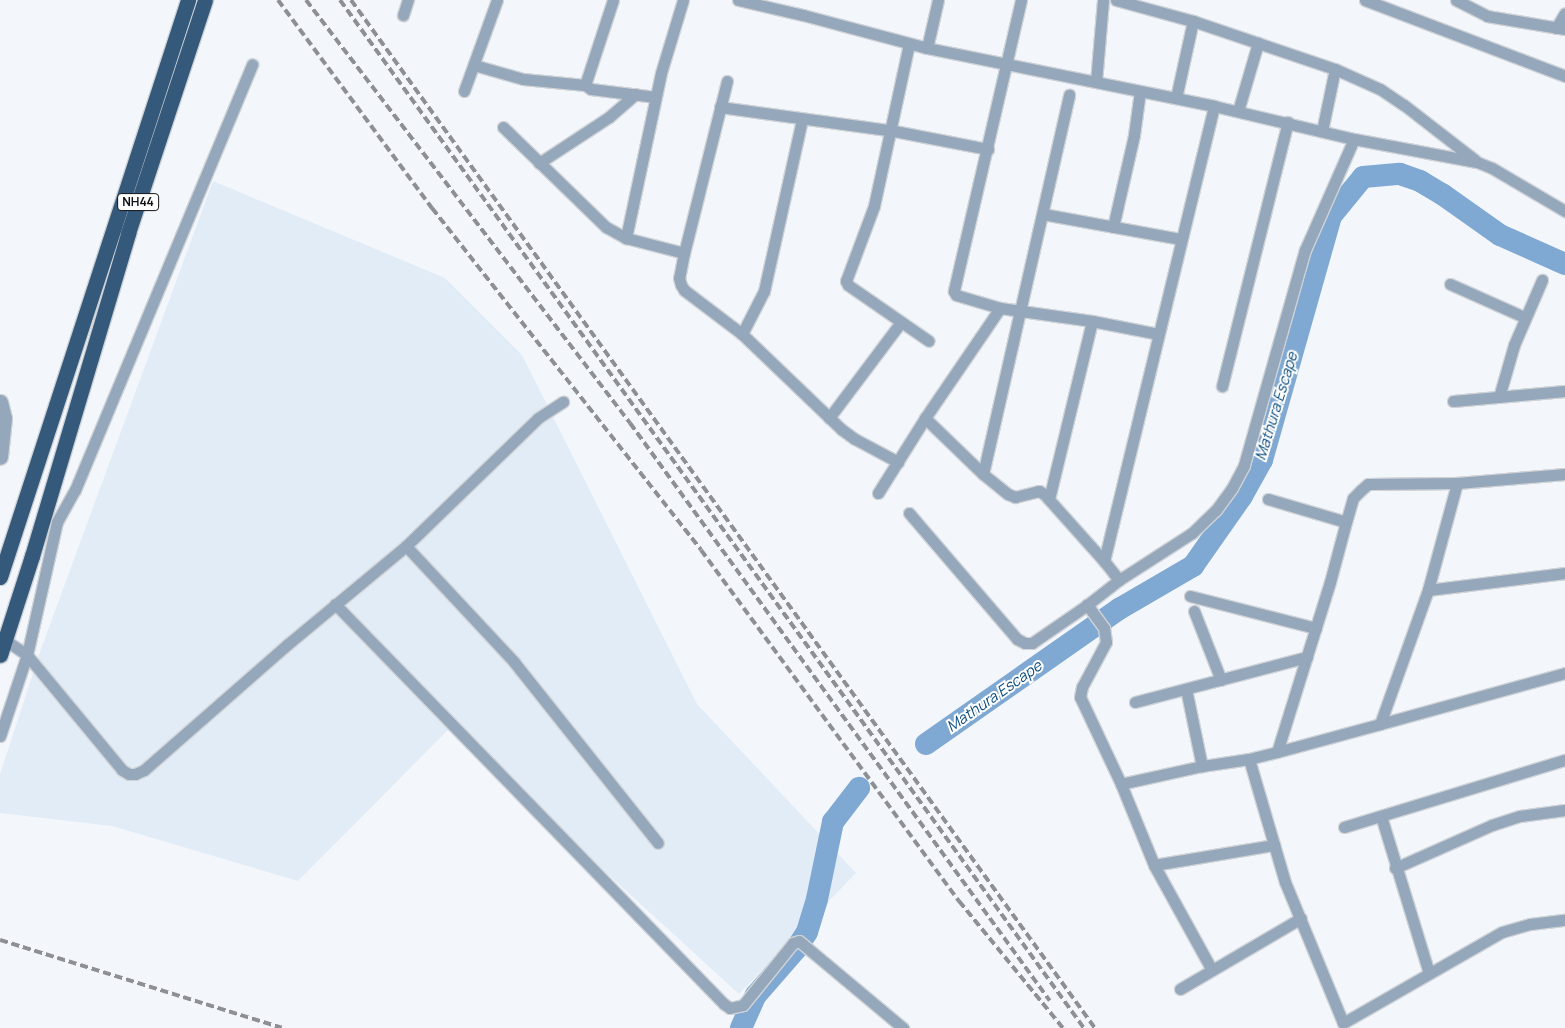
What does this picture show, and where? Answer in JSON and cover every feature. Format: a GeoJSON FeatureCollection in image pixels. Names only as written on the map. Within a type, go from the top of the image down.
{"type":"FeatureCollection","features":[{"type":"Feature","properties":{"kind":"highway","name":"NH44"},"geometry":{"type":"LineString","coordinates":[[0,576],[5,543],[58,399],[188,0]]}},
{"type":"Feature","properties":{"kind":"highway","name":"NH44"},"geometry":{"type":"LineString","coordinates":[[0,655],[32,556],[75,406],[128,233],[205,0]]}},
{"type":"Feature","properties":{"kind":"street"},"geometry":{"type":"LineString","coordinates":[[403,16],[408,0]]}},
{"type":"Feature","properties":{"kind":"street"},"geometry":{"type":"LineString","coordinates":[[464,91],[498,0]]}},
{"type":"Feature","properties":{"kind":"street"},"geometry":{"type":"LineString","coordinates":[[585,85],[613,0]]}},
{"type":"Feature","properties":{"kind":"street"},"geometry":{"type":"LineString","coordinates":[[626,238],[656,97],[683,0]]}},
{"type":"Feature","properties":{"kind":"street"},"geometry":{"type":"LineString","coordinates":[[738,0],[766,4],[927,48],[1238,111],[1354,139],[1477,162],[1492,168],[1565,211]]}},
{"type":"Feature","properties":{"kind":"street"},"geometry":{"type":"LineString","coordinates":[[927,48],[938,0]]}},
{"type":"Feature","properties":{"kind":"street"},"geometry":{"type":"LineString","coordinates":[[1021,0],[954,291],[960,298],[1000,308],[1092,321],[1158,334]]}},
{"type":"Feature","properties":{"kind":"street"},"geometry":{"type":"LineString","coordinates":[[1096,82],[1103,0]]}},
{"type":"Feature","properties":{"kind":"street"},"geometry":{"type":"LineString","coordinates":[[1116,0],[1193,21],[1335,69],[1380,89],[1404,105],[1477,162]]}},
{"type":"Feature","properties":{"kind":"street"},"geometry":{"type":"LineString","coordinates":[[1365,0],[1565,76]]}},
{"type":"Feature","properties":{"kind":"street"},"geometry":{"type":"LineString","coordinates":[[1456,0],[1487,16],[1561,28],[1565,13]]}},
{"type":"Feature","properties":{"kind":"street"},"geometry":{"type":"LineString","coordinates":[[1176,98],[1193,21]]}},
{"type":"Feature","properties":{"kind":"street"},"geometry":{"type":"LineString","coordinates":[[1238,111],[1258,43]]}},
{"type":"Feature","properties":{"kind":"street"},"geometry":{"type":"LineString","coordinates":[[909,44],[870,219],[846,281],[848,285],[929,341]]}},
{"type":"Feature","properties":{"kind":"street"},"geometry":{"type":"LineString","coordinates":[[0,736],[27,655],[57,522],[78,481],[252,64]]}},
{"type":"Feature","properties":{"kind":"street"},"geometry":{"type":"LineString","coordinates":[[474,65],[523,79],[585,85],[591,89],[656,97]]}},
{"type":"Feature","properties":{"kind":"street"},"geometry":{"type":"LineString","coordinates":[[1322,131],[1335,69]]}},
{"type":"Feature","properties":{"kind":"street"},"geometry":{"type":"LineString","coordinates":[[727,82],[684,253],[679,278],[684,290],[742,334],[829,418],[855,439],[898,462]]}},
{"type":"Feature","properties":{"kind":"street"},"geometry":{"type":"LineString","coordinates":[[1113,227],[1134,134],[1140,91]]}},
{"type":"Feature","properties":{"kind":"street"},"geometry":{"type":"LineString","coordinates":[[539,163],[609,117],[635,94]]}},
{"type":"Feature","properties":{"kind":"street"},"geometry":{"type":"LineString","coordinates":[[982,474],[1069,95]]}},
{"type":"Feature","properties":{"kind":"street"},"geometry":{"type":"LineString","coordinates":[[1104,561],[1180,239],[1214,106]]}},
{"type":"Feature","properties":{"kind":"street"},"geometry":{"type":"LineString","coordinates":[[720,107],[890,130],[988,149]]}},
{"type":"Feature","properties":{"kind":"street"},"geometry":{"type":"LineString","coordinates":[[742,334],[764,291],[802,118]]}},
{"type":"Feature","properties":{"kind":"street"},"geometry":{"type":"LineString","coordinates":[[1222,386],[1288,122]]}},
{"type":"Feature","properties":{"kind":"street"},"geometry":{"type":"LineString","coordinates":[[503,127],[606,227],[626,238],[684,253]]}},
{"type":"Feature","properties":{"kind":"street"},"geometry":{"type":"LineString","coordinates":[[909,513],[1017,639],[1025,643],[1032,643],[1090,608],[1119,580],[1192,533],[1216,510],[1240,473],[1305,250],[1354,139]]}},
{"type":"Feature","properties":{"kind":"street"},"geometry":{"type":"LineString","coordinates":[[1043,214],[1180,239]]}},
{"type":"Feature","properties":{"kind":"street"},"geometry":{"type":"LineString","coordinates":[[1499,397],[1524,317],[1542,280]]}},
{"type":"Feature","properties":{"kind":"street"},"geometry":{"type":"LineString","coordinates":[[1450,284],[1524,317]]}},
{"type":"Feature","properties":{"kind":"street"},"geometry":{"type":"LineString","coordinates":[[878,493],[925,418],[1000,308]]}},
{"type":"Feature","properties":{"kind":"street"},"geometry":{"type":"LineString","coordinates":[[1049,499],[1092,321]]}},
{"type":"Feature","properties":{"kind":"street"},"geometry":{"type":"LineString","coordinates":[[829,418],[901,322]]}},
{"type":"Feature","properties":{"kind":"street"},"geometry":{"type":"LineString","coordinates":[[1453,401],[1565,391]]}},
{"type":"Feature","properties":{"kind":"street"},"geometry":{"type":"LineString","coordinates":[[0,402],[2,418],[0,457]]}},
{"type":"Feature","properties":{"kind":"street"},"geometry":{"type":"LineString","coordinates":[[5,640],[27,655],[122,770],[129,774],[136,774],[144,770],[335,604],[406,546],[538,418],[563,402]]}},
{"type":"Feature","properties":{"kind":"street"},"geometry":{"type":"LineString","coordinates":[[925,418],[982,474],[1015,497],[1039,491],[1049,499],[1119,580]]}},
{"type":"Feature","properties":{"kind":"street"},"geometry":{"type":"LineString","coordinates":[[1277,752],[1316,628],[1353,498],[1368,484],[1457,483],[1565,474]]}},
{"type":"Feature","properties":{"kind":"street"},"geometry":{"type":"LineString","coordinates":[[1380,724],[1428,590],[1457,483]]}},
{"type":"Feature","properties":{"kind":"street"},"geometry":{"type":"LineString","coordinates":[[1268,499],[1346,522]]}},
{"type":"Feature","properties":{"kind":"street"},"geometry":{"type":"LineString","coordinates":[[406,546],[514,662],[658,843]]}},
{"type":"Feature","properties":{"kind":"street"},"geometry":{"type":"LineString","coordinates":[[1428,590],[1565,573]]}},
{"type":"Feature","properties":{"kind":"street"},"geometry":{"type":"LineString","coordinates":[[1190,596],[1316,628]]}},
{"type":"Feature","properties":{"kind":"street"},"geometry":{"type":"LineString","coordinates":[[335,604],[724,1004],[730,1008],[742,1005],[793,943],[801,942],[903,1028]]}},
{"type":"Feature","properties":{"kind":"street"},"geometry":{"type":"LineString","coordinates":[[1090,608],[1104,628],[1106,642],[1082,687],[1080,697],[1121,784],[1154,865],[1212,970]]}},
{"type":"Feature","properties":{"kind":"street"},"geometry":{"type":"LineString","coordinates":[[1194,611],[1221,680]]}},
{"type":"Feature","properties":{"kind":"street"},"geometry":{"type":"LineString","coordinates":[[1135,702],[1307,657]]}},
{"type":"Feature","properties":{"kind":"street"},"geometry":{"type":"LineString","coordinates":[[1121,784],[1277,752],[1565,673]]}},
{"type":"Feature","properties":{"kind":"street"},"geometry":{"type":"LineString","coordinates":[[1186,689],[1202,766]]}},
{"type":"Feature","properties":{"kind":"street"},"geometry":{"type":"LineString","coordinates":[[1248,759],[1285,882],[1301,918],[1339,1025],[1502,932],[1530,924],[1565,920]]}},
{"type":"Feature","properties":{"kind":"street"},"geometry":{"type":"LineString","coordinates":[[1344,827],[1565,760]]}},
{"type":"Feature","properties":{"kind":"street"},"geometry":{"type":"LineString","coordinates":[[1395,868],[1492,825],[1520,816],[1565,810]]}},
{"type":"Feature","properties":{"kind":"street"},"geometry":{"type":"LineString","coordinates":[[1380,816],[1429,972]]}},
{"type":"Feature","properties":{"kind":"street"},"geometry":{"type":"LineString","coordinates":[[1154,865],[1274,845]]}},
{"type":"Feature","properties":{"kind":"street"},"geometry":{"type":"LineString","coordinates":[[1180,989],[1301,918]]}},
{"type":"Feature","properties":{"kind":"shaded area"},"geometry":{"type":"Polygon","coordinates":[[[213,181],[445,278],[522,355],[697,704],[856,873],[739,994],[449,729],[298,881],[112,826],[0,813],[0,774],[41,649],[213,181]]]}},
{"type":"Feature","properties":{"kind":"waterway","name":"Mathura Escape"},"geometry":{"type":"LineString","coordinates":[[926,744],[1119,609],[1193,566],[1242,496],[1262,460],[1331,216],[1363,177],[1400,174],[1420,181],[1442,194],[1500,235],[1565,264]]}},
{"type":"Feature","properties":{"kind":"waterway","name":"Mathura Escape"},"geometry":{"type":"LineString","coordinates":[[741,1028],[756,995],[796,949],[807,932],[817,899],[833,822],[859,788]]}},
{"type":"Feature","properties":{"kind":"railway"},"geometry":{"type":"LineString","coordinates":[[278,0],[432,208],[701,550],[959,901],[1063,1028]]}},
{"type":"Feature","properties":{"kind":"railway"},"geometry":{"type":"LineString","coordinates":[[306,0],[630,423],[1050,1001]]}},
{"type":"Feature","properties":{"kind":"railway"},"geometry":{"type":"LineString","coordinates":[[340,0],[1084,1028]]}},
{"type":"Feature","properties":{"kind":"railway"},"geometry":{"type":"LineString","coordinates":[[351,0],[1095,1028]]}},
{"type":"Feature","properties":{"kind":"railway"},"geometry":{"type":"LineString","coordinates":[[0,940],[282,1028]]}}]}
